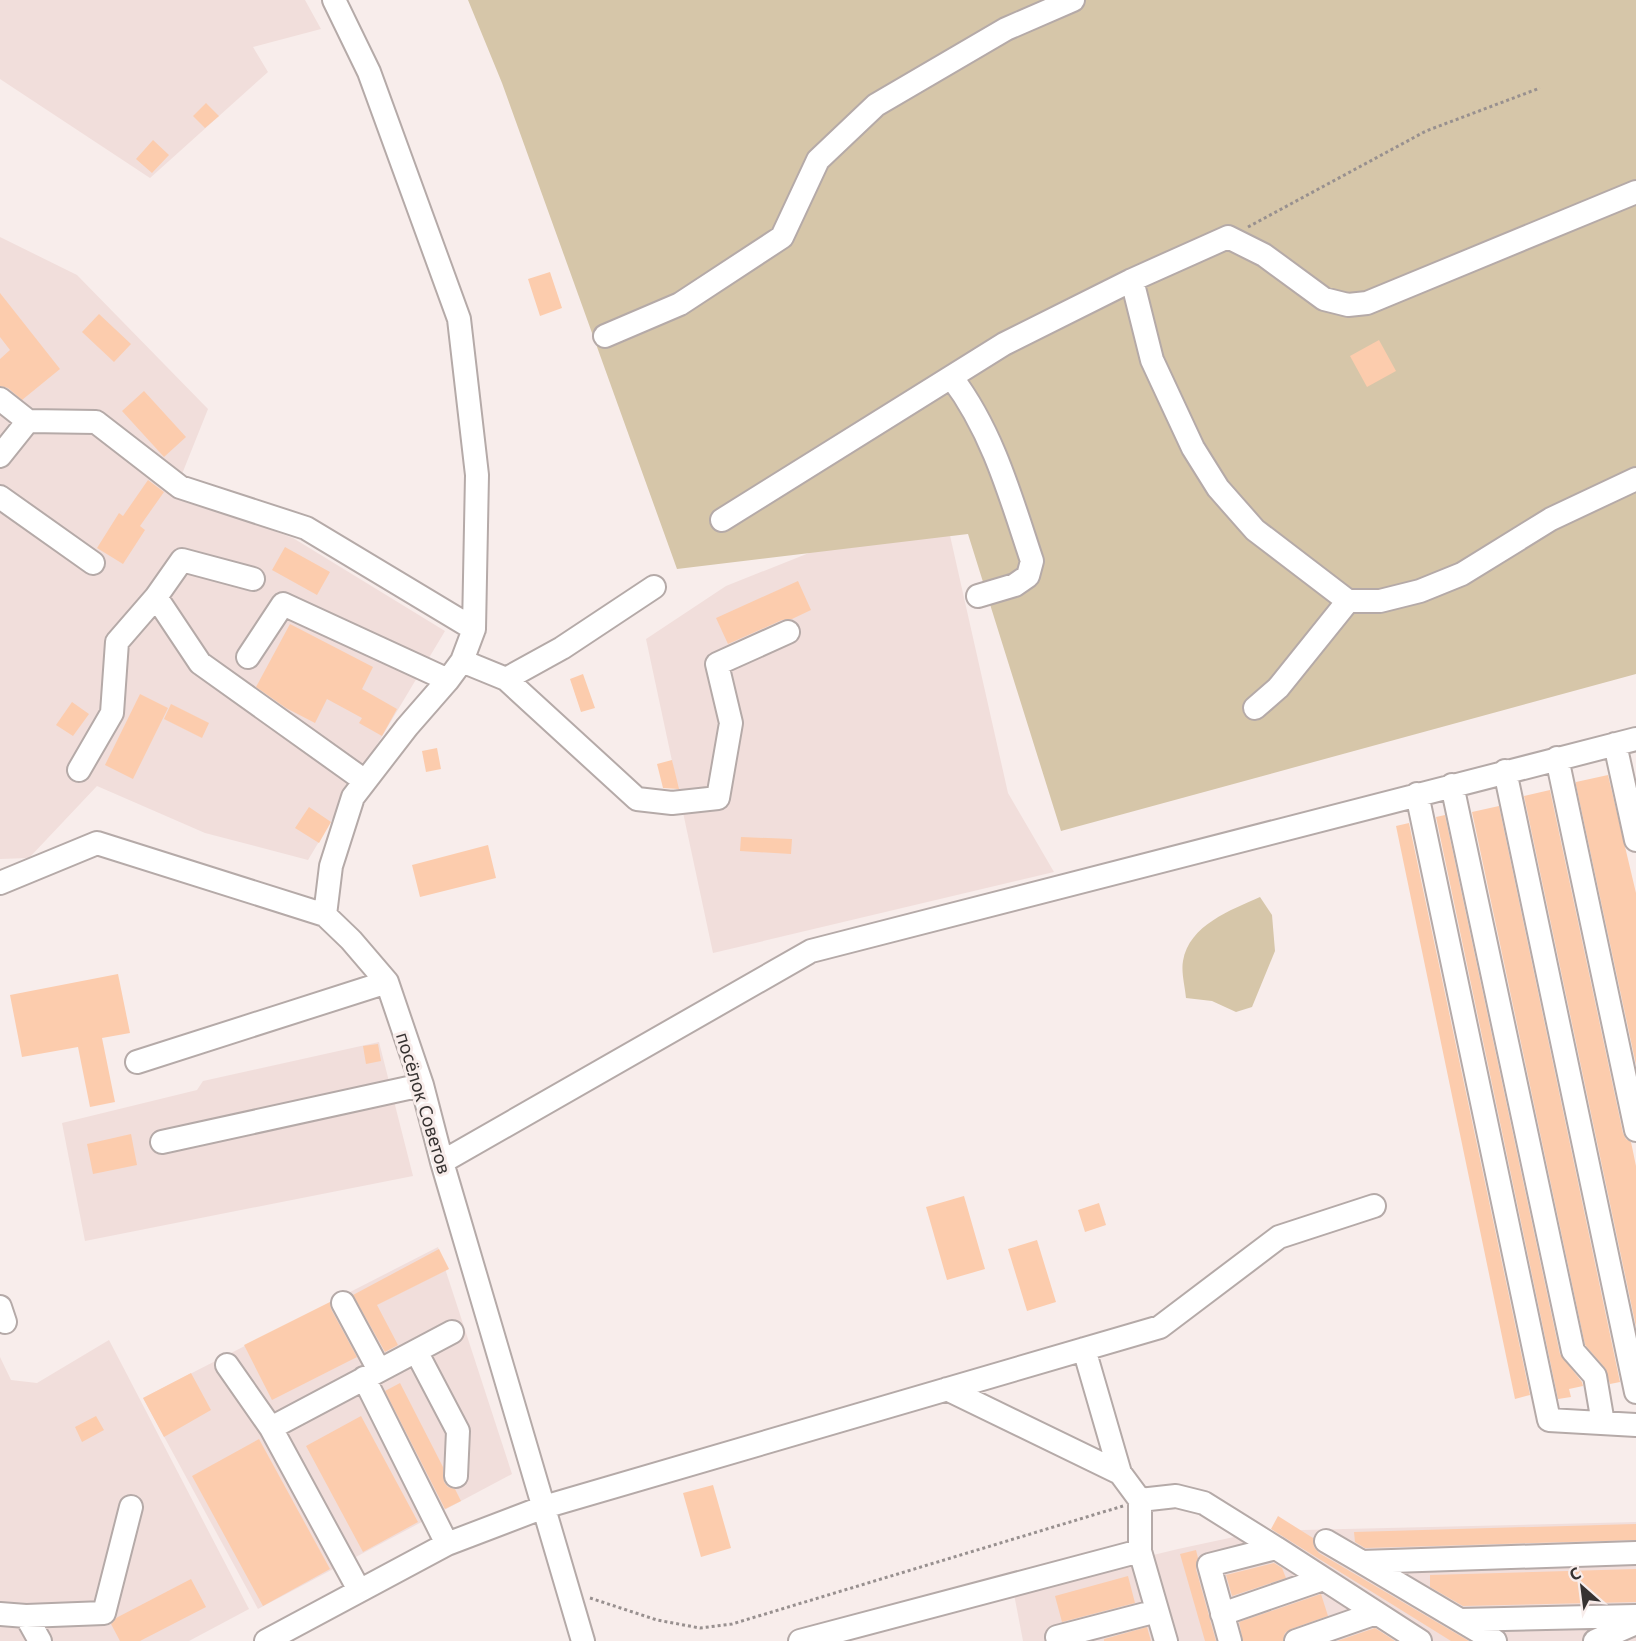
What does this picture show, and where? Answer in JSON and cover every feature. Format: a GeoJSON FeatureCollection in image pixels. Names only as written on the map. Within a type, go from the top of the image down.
{"type":"FeatureCollection","features":[{"type":"Feature","properties":{"kind":"street"},"geometry":{"type":"LineString","coordinates":[[325,915],[331,866],[353,797],[462,661],[474,629],[477,475],[459,320],[369,72],[334,0]]}},
{"type":"Feature","properties":{"kind":"street"},"geometry":{"type":"LineString","coordinates":[[605,336],[680,304],[782,237],[818,160],[876,105],[1006,29],[1073,0]]}},
{"type":"Feature","properties":{"kind":"street"},"geometry":{"type":"LineString","coordinates":[[722,520],[1004,344],[1132,280],[1228,237],[1264,255],[1324,299],[1348,305],[1367,303],[1636,192]]}},
{"type":"Feature","properties":{"kind":"street"},"geometry":{"type":"LineString","coordinates":[[1132,280],[1152,360],[1193,448],[1218,488],[1255,530],[1348,601],[1380,601],[1420,591],[1462,574],[1551,519],[1636,479]]}},
{"type":"Feature","properties":{"kind":"street"},"geometry":{"type":"LineString","coordinates":[[951,378],[967,398],[997,457],[1032,561],[1028,576],[1015,585],[978,596]]}},
{"type":"Feature","properties":{"kind":"street"},"geometry":{"type":"LineString","coordinates":[[0,399],[28,420],[96,422],[180,487],[306,528],[474,629]]}},
{"type":"Feature","properties":{"kind":"street"},"geometry":{"type":"LineString","coordinates":[[0,456],[28,420]]}},
{"type":"Feature","properties":{"kind":"street"},"geometry":{"type":"LineString","coordinates":[[6,510],[93,563]]}},
{"type":"Feature","properties":{"kind":"street"},"geometry":{"type":"LineString","coordinates":[[79,770],[112,712],[117,642],[156,597],[183,560],[253,579]]}},
{"type":"Feature","properties":{"kind":"street"},"geometry":{"type":"LineString","coordinates":[[506,679],[562,648],[654,587]]}},
{"type":"Feature","properties":{"kind":"street"},"geometry":{"type":"LineString","coordinates":[[156,597],[200,663],[365,781]]}},
{"type":"Feature","properties":{"kind":"street"},"geometry":{"type":"LineString","coordinates":[[1255,708],[1278,688],[1348,601]]}},
{"type":"Feature","properties":{"kind":"street"},"geometry":{"type":"LineString","coordinates":[[248,657],[283,604],[448,680]]}},
{"type":"Feature","properties":{"kind":"street"},"geometry":{"type":"LineString","coordinates":[[462,661],[506,679],[637,800],[672,803],[718,798],[731,723],[717,664],[788,632]]}},
{"type":"Feature","properties":{"kind":"street"},"geometry":{"type":"LineString","coordinates":[[442,1162],[811,951],[1626,741],[1635,833]]}},
{"type":"Feature","properties":{"kind":"street"},"geometry":{"type":"LineString","coordinates":[[1557,758],[1636,1130]]}},
{"type":"Feature","properties":{"kind":"street"},"geometry":{"type":"LineString","coordinates":[[1504,771],[1636,1392]]}},
{"type":"Feature","properties":{"kind":"street"},"geometry":{"type":"LineString","coordinates":[[1452,785],[1573,1351],[1595,1376],[1603,1423]]}},
{"type":"Feature","properties":{"kind":"street"},"geometry":{"type":"LineString","coordinates":[[1417,794],[1549,1420],[1636,1425]]}},
{"type":"Feature","properties":{"kind":"street","name":"посёлок Советов"},"geometry":{"type":"LineString","coordinates":[[0,883],[98,843],[325,915],[351,940],[387,982],[422,1085],[442,1162],[584,1641]]}},
{"type":"Feature","properties":{"kind":"street"},"geometry":{"type":"LineString","coordinates":[[137,1062],[387,982]]}},
{"type":"Feature","properties":{"kind":"street"},"geometry":{"type":"LineString","coordinates":[[162,1142],[422,1085]]}},
{"type":"Feature","properties":{"kind":"street"},"geometry":{"type":"LineString","coordinates":[[266,1641],[447,1544],[544,1508],[1160,1327],[1279,1237],[1374,1206]]}},
{"type":"Feature","properties":{"kind":"street"},"geometry":{"type":"LineString","coordinates":[[343,1303],[371,1374],[447,1544]]}},
{"type":"Feature","properties":{"kind":"street"},"geometry":{"type":"LineString","coordinates":[[271,1428],[452,1332]]}},
{"type":"Feature","properties":{"kind":"street"},"geometry":{"type":"LineString","coordinates":[[1084,1349],[1120,1473],[1140,1500],[1140,1551],[1166,1641]]}},
{"type":"Feature","properties":{"kind":"street"},"geometry":{"type":"LineString","coordinates":[[416,1351],[459,1431],[456,1476]]}},
{"type":"Feature","properties":{"kind":"street"},"geometry":{"type":"LineString","coordinates":[[227,1365],[271,1428],[359,1590]]}},
{"type":"Feature","properties":{"kind":"street"},"geometry":{"type":"LineString","coordinates":[[947,1389],[1120,1473]]}},
{"type":"Feature","properties":{"kind":"street"},"geometry":{"type":"LineString","coordinates":[[1140,1500],[1176,1496],[1204,1503],[1420,1641]]}},
{"type":"Feature","properties":{"kind":"street"},"geometry":{"type":"LineString","coordinates":[[0,1614],[26,1616],[104,1613],[131,1507]]}},
{"type":"Feature","properties":{"kind":"street"},"geometry":{"type":"LineString","coordinates":[[1326,1540],[1495,1641]]}},
{"type":"Feature","properties":{"kind":"street"},"geometry":{"type":"LineString","coordinates":[[1230,1641],[1209,1565],[1276,1548]]}},
{"type":"Feature","properties":{"kind":"street"},"geometry":{"type":"LineString","coordinates":[[800,1641],[1140,1551]]}},
{"type":"Feature","properties":{"kind":"street"},"geometry":{"type":"LineString","coordinates":[[1362,1562],[1636,1553]]}},
{"type":"Feature","properties":{"kind":"street"},"geometry":{"type":"LineString","coordinates":[[1222,1614],[1323,1579]]}},
{"type":"Feature","properties":{"kind":"street"},"geometry":{"type":"LineString","coordinates":[[1057,1637],[1157,1611]]}},
{"type":"Feature","properties":{"kind":"street"},"geometry":{"type":"LineString","coordinates":[[1296,1641],[1376,1613]]}},
{"type":"Feature","properties":{"kind":"street"},"geometry":{"type":"LineString","coordinates":[[26,1616],[40,1641]]}},
{"type":"Feature","properties":{"kind":"street"},"geometry":{"type":"LineString","coordinates":[[1460,1620],[1636,1616]]}},
{"type":"Feature","properties":{"kind":"street"},"geometry":{"type":"LineString","coordinates":[[1595,1641],[1636,1623]]}},
{"type":"Feature","properties":{"kind":"path"},"geometry":{"type":"LineString","coordinates":[[1228,237],[1426,131],[1540,88]]}},
{"type":"Feature","properties":{"kind":"path"},"geometry":{"type":"LineString","coordinates":[[569,1591],[657,1620],[700,1628],[732,1624],[1140,1500]]}},
{"type":"Feature","properties":{"kind":"shaded area"},"geometry":{"type":"Polygon","coordinates":[[[0,0],[305,0],[321,29],[253,47],[268,72],[150,178],[0,79],[0,0]]]}},
{"type":"Feature","properties":{"kind":"shaded area"},"geometry":{"type":"Polygon","coordinates":[[[468,0],[1636,0],[1636,674],[1061,831],[968,534],[677,569],[502,83],[468,0]]]}},
{"type":"Feature","properties":{"kind":"shaded area"},"geometry":{"type":"Polygon","coordinates":[[[0,237],[77,275],[208,409],[174,494],[293,538],[445,631],[308,860],[205,833],[97,786],[29,858],[0,859],[0,237]]]}},
{"type":"Feature","properties":{"kind":"shaded area"},"geometry":{"type":"Polygon","coordinates":[[[942,500],[1008,793],[1054,872],[713,953],[646,639],[726,586],[942,500]]]}},
{"type":"Feature","properties":{"kind":"shaded area"},"geometry":{"type":"Polygon","coordinates":[[[1260,897],[1272,915],[1275,951],[1252,1007],[1236,1012],[1212,1001],[1186,998],[1183,961],[1193,938],[1202,928],[1224,913],[1260,897]]]}},
{"type":"Feature","properties":{"kind":"shaded area"},"geometry":{"type":"Polygon","coordinates":[[[379,1042],[413,1176],[85,1241],[62,1123],[197,1090],[203,1081],[379,1042]]]}},
{"type":"Feature","properties":{"kind":"shaded area"},"geometry":{"type":"Polygon","coordinates":[[[438,1247],[512,1474],[258,1609],[143,1398],[438,1247]]]}},
{"type":"Feature","properties":{"kind":"shaded area"},"geometry":{"type":"Polygon","coordinates":[[[109,1340],[249,1609],[189,1641],[0,1641],[0,1357],[11,1380],[37,1383],[109,1340]]]}},
{"type":"Feature","properties":{"kind":"shaded area"},"geometry":{"type":"Polygon","coordinates":[[[1636,1522],[1636,1641],[1023,1641],[1013,1589],[1262,1531],[1636,1522]]]}},
{"type":"Feature","properties":{"kind":"building"},"geometry":{"type":"Polygon","coordinates":[[[206,103],[219,116],[205,128],[193,116],[206,103]]]}},
{"type":"Feature","properties":{"kind":"building"},"geometry":{"type":"Polygon","coordinates":[[[153,140],[169,155],[152,173],[136,159],[153,140]]]}},
{"type":"Feature","properties":{"kind":"building"},"geometry":{"type":"Polygon","coordinates":[[[550,272],[562,308],[540,316],[528,279],[550,272]]]}},
{"type":"Feature","properties":{"kind":"building"},"geometry":{"type":"Polygon","coordinates":[[[0,293],[60,369],[22,400],[8,388],[0,386],[0,359],[10,350],[0,337],[0,293]]]}},
{"type":"Feature","properties":{"kind":"building"},"geometry":{"type":"Polygon","coordinates":[[[99,314],[131,344],[114,362],[82,332],[99,314]]]}},
{"type":"Feature","properties":{"kind":"building"},"geometry":{"type":"Polygon","coordinates":[[[1379,340],[1396,371],[1367,387],[1350,356],[1379,340]]]}},
{"type":"Feature","properties":{"kind":"building"},"geometry":{"type":"Polygon","coordinates":[[[144,391],[186,437],[164,457],[122,411],[144,391]]]}},
{"type":"Feature","properties":{"kind":"building"},"geometry":{"type":"Polygon","coordinates":[[[148,480],[164,492],[140,526],[145,530],[123,564],[97,548],[119,513],[123,516],[148,480]]]}},
{"type":"Feature","properties":{"kind":"building"},"geometry":{"type":"Polygon","coordinates":[[[285,547],[330,572],[317,595],[272,570],[285,547]]]}},
{"type":"Feature","properties":{"kind":"building"},"geometry":{"type":"Polygon","coordinates":[[[798,581],[811,610],[728,644],[716,618],[798,581]]]}},
{"type":"Feature","properties":{"kind":"building"},"geometry":{"type":"Polygon","coordinates":[[[290,624],[373,667],[362,689],[397,709],[382,736],[359,723],[362,718],[327,699],[315,723],[286,708],[256,687],[290,624]]]}},
{"type":"Feature","properties":{"kind":"building"},"geometry":{"type":"Polygon","coordinates":[[[583,674],[595,708],[581,712],[570,679],[583,674]]]}},
{"type":"Feature","properties":{"kind":"building"},"geometry":{"type":"Polygon","coordinates":[[[140,694],[168,708],[133,779],[105,765],[140,694]]]}},
{"type":"Feature","properties":{"kind":"building"},"geometry":{"type":"Polygon","coordinates":[[[72,702],[89,714],[73,736],[56,725],[72,702]]]}},
{"type":"Feature","properties":{"kind":"building"},"geometry":{"type":"Polygon","coordinates":[[[171,704],[209,723],[202,738],[164,719],[171,704]]]}},
{"type":"Feature","properties":{"kind":"building"},"geometry":{"type":"Polygon","coordinates":[[[437,748],[441,769],[426,772],[422,751],[437,748]]]}},
{"type":"Feature","properties":{"kind":"building"},"geometry":{"type":"Polygon","coordinates":[[[672,760],[679,789],[663,788],[657,764],[672,760]]]}},
{"type":"Feature","properties":{"kind":"building"},"geometry":{"type":"Polygon","coordinates":[[[1608,775],[1636,893],[1636,1065],[1576,785],[1576,782],[1608,775]]]}},
{"type":"Feature","properties":{"kind":"building"},"geometry":{"type":"Polygon","coordinates":[[[1550,790],[1623,1133],[1631,1142],[1636,1166],[1636,1327],[1524,796],[1550,790]]]}},
{"type":"Feature","properties":{"kind":"building"},"geometry":{"type":"Polygon","coordinates":[[[1499,806],[1620,1382],[1610,1384],[1605,1368],[1585,1345],[1472,812],[1499,806]]]}},
{"type":"Feature","properties":{"kind":"building"},"geometry":{"type":"Polygon","coordinates":[[[309,807],[331,822],[319,843],[295,828],[309,807]]]}},
{"type":"Feature","properties":{"kind":"building"},"geometry":{"type":"Polygon","coordinates":[[[1445,815],[1560,1354],[1583,1386],[1569,1389],[1571,1397],[1558,1399],[1436,817],[1445,815]]]}},
{"type":"Feature","properties":{"kind":"building"},"geometry":{"type":"Polygon","coordinates":[[[1409,823],[1530,1395],[1515,1399],[1396,826],[1409,823]]]}},
{"type":"Feature","properties":{"kind":"building"},"geometry":{"type":"Polygon","coordinates":[[[741,837],[792,839],[791,854],[740,851],[741,837]]]}},
{"type":"Feature","properties":{"kind":"building"},"geometry":{"type":"Polygon","coordinates":[[[488,845],[496,878],[420,897],[412,865],[488,845]]]}},
{"type":"Feature","properties":{"kind":"building"},"geometry":{"type":"Polygon","coordinates":[[[118,974],[130,1033],[102,1038],[115,1102],[90,1107],[78,1047],[22,1057],[10,995],[118,974]]]}},
{"type":"Feature","properties":{"kind":"building"},"geometry":{"type":"Polygon","coordinates":[[[378,1044],[381,1061],[366,1064],[363,1046],[378,1044]]]}},
{"type":"Feature","properties":{"kind":"building"},"geometry":{"type":"Polygon","coordinates":[[[131,1134],[137,1165],[93,1174],[87,1144],[131,1134]]]}},
{"type":"Feature","properties":{"kind":"building"},"geometry":{"type":"Polygon","coordinates":[[[964,1196],[985,1269],[947,1280],[926,1207],[964,1196]]]}},
{"type":"Feature","properties":{"kind":"building"},"geometry":{"type":"Polygon","coordinates":[[[1099,1203],[1106,1225],[1085,1232],[1078,1210],[1099,1203]]]}},
{"type":"Feature","properties":{"kind":"building"},"geometry":{"type":"Polygon","coordinates":[[[1037,1240],[1056,1302],[1027,1311],[1008,1249],[1037,1240]]]}},
{"type":"Feature","properties":{"kind":"building"},"geometry":{"type":"Polygon","coordinates":[[[439,1249],[449,1269],[377,1305],[398,1345],[385,1352],[353,1295],[439,1249]]]}},
{"type":"Feature","properties":{"kind":"building"},"geometry":{"type":"Polygon","coordinates":[[[330,1302],[331,1309],[357,1357],[272,1400],[244,1345],[330,1302]]]}},
{"type":"Feature","properties":{"kind":"building"},"geometry":{"type":"Polygon","coordinates":[[[191,1373],[211,1410],[164,1437],[143,1398],[191,1373]]]}},
{"type":"Feature","properties":{"kind":"building"},"geometry":{"type":"Polygon","coordinates":[[[400,1383],[443,1467],[444,1482],[448,1487],[455,1489],[461,1501],[445,1509],[385,1391],[400,1383]]]}},
{"type":"Feature","properties":{"kind":"building"},"geometry":{"type":"Polygon","coordinates":[[[96,1416],[104,1430],[82,1442],[75,1427],[96,1416]]]}},
{"type":"Feature","properties":{"kind":"building"},"geometry":{"type":"Polygon","coordinates":[[[361,1416],[418,1522],[363,1552],[306,1446],[361,1416]]]}},
{"type":"Feature","properties":{"kind":"building"},"geometry":{"type":"Polygon","coordinates":[[[259,1439],[330,1569],[263,1606],[192,1476],[259,1439]]]}},
{"type":"Feature","properties":{"kind":"building"},"geometry":{"type":"Polygon","coordinates":[[[713,1485],[731,1548],[701,1557],[683,1493],[713,1485]]]}},
{"type":"Feature","properties":{"kind":"building"},"geometry":{"type":"Polygon","coordinates":[[[1278,1516],[1313,1538],[1314,1547],[1319,1553],[1469,1641],[1451,1641],[1271,1529],[1278,1516]]]}},
{"type":"Feature","properties":{"kind":"building"},"geometry":{"type":"Polygon","coordinates":[[[1636,1524],[1636,1540],[1365,1548],[1355,1542],[1354,1532],[1636,1524]]]}},
{"type":"Feature","properties":{"kind":"building"},"geometry":{"type":"Polygon","coordinates":[[[1196,1550],[1198,1558],[1196,1569],[1216,1641],[1205,1641],[1180,1554],[1196,1550]]]}},
{"type":"Feature","properties":{"kind":"building"},"geometry":{"type":"Polygon","coordinates":[[[1274,1563],[1282,1568],[1286,1578],[1232,1596],[1226,1575],[1274,1563]]]}},
{"type":"Feature","properties":{"kind":"building"},"geometry":{"type":"Polygon","coordinates":[[[1636,1569],[1636,1602],[1463,1606],[1430,1587],[1430,1575],[1636,1569]]]}},
{"type":"Feature","properties":{"kind":"building"},"geometry":{"type":"Polygon","coordinates":[[[1128,1576],[1135,1603],[1062,1622],[1055,1596],[1128,1576]]]}},
{"type":"Feature","properties":{"kind":"building"},"geometry":{"type":"Polygon","coordinates":[[[191,1579],[206,1607],[140,1641],[120,1641],[111,1624],[116,1618],[191,1579]]]}},
{"type":"Feature","properties":{"kind":"building"},"geometry":{"type":"Polygon","coordinates":[[[1321,1594],[1328,1616],[1291,1629],[1285,1633],[1283,1641],[1243,1641],[1239,1622],[1321,1594]]]}},
{"type":"Feature","properties":{"kind":"building"},"geometry":{"type":"Polygon","coordinates":[[[1147,1627],[1151,1641],[1104,1641],[1104,1639],[1147,1627]]]}},
{"type":"Feature","properties":{"kind":"building"},"geometry":{"type":"Polygon","coordinates":[[[1375,1628],[1395,1641],[1337,1641],[1375,1628]]]}}]}
